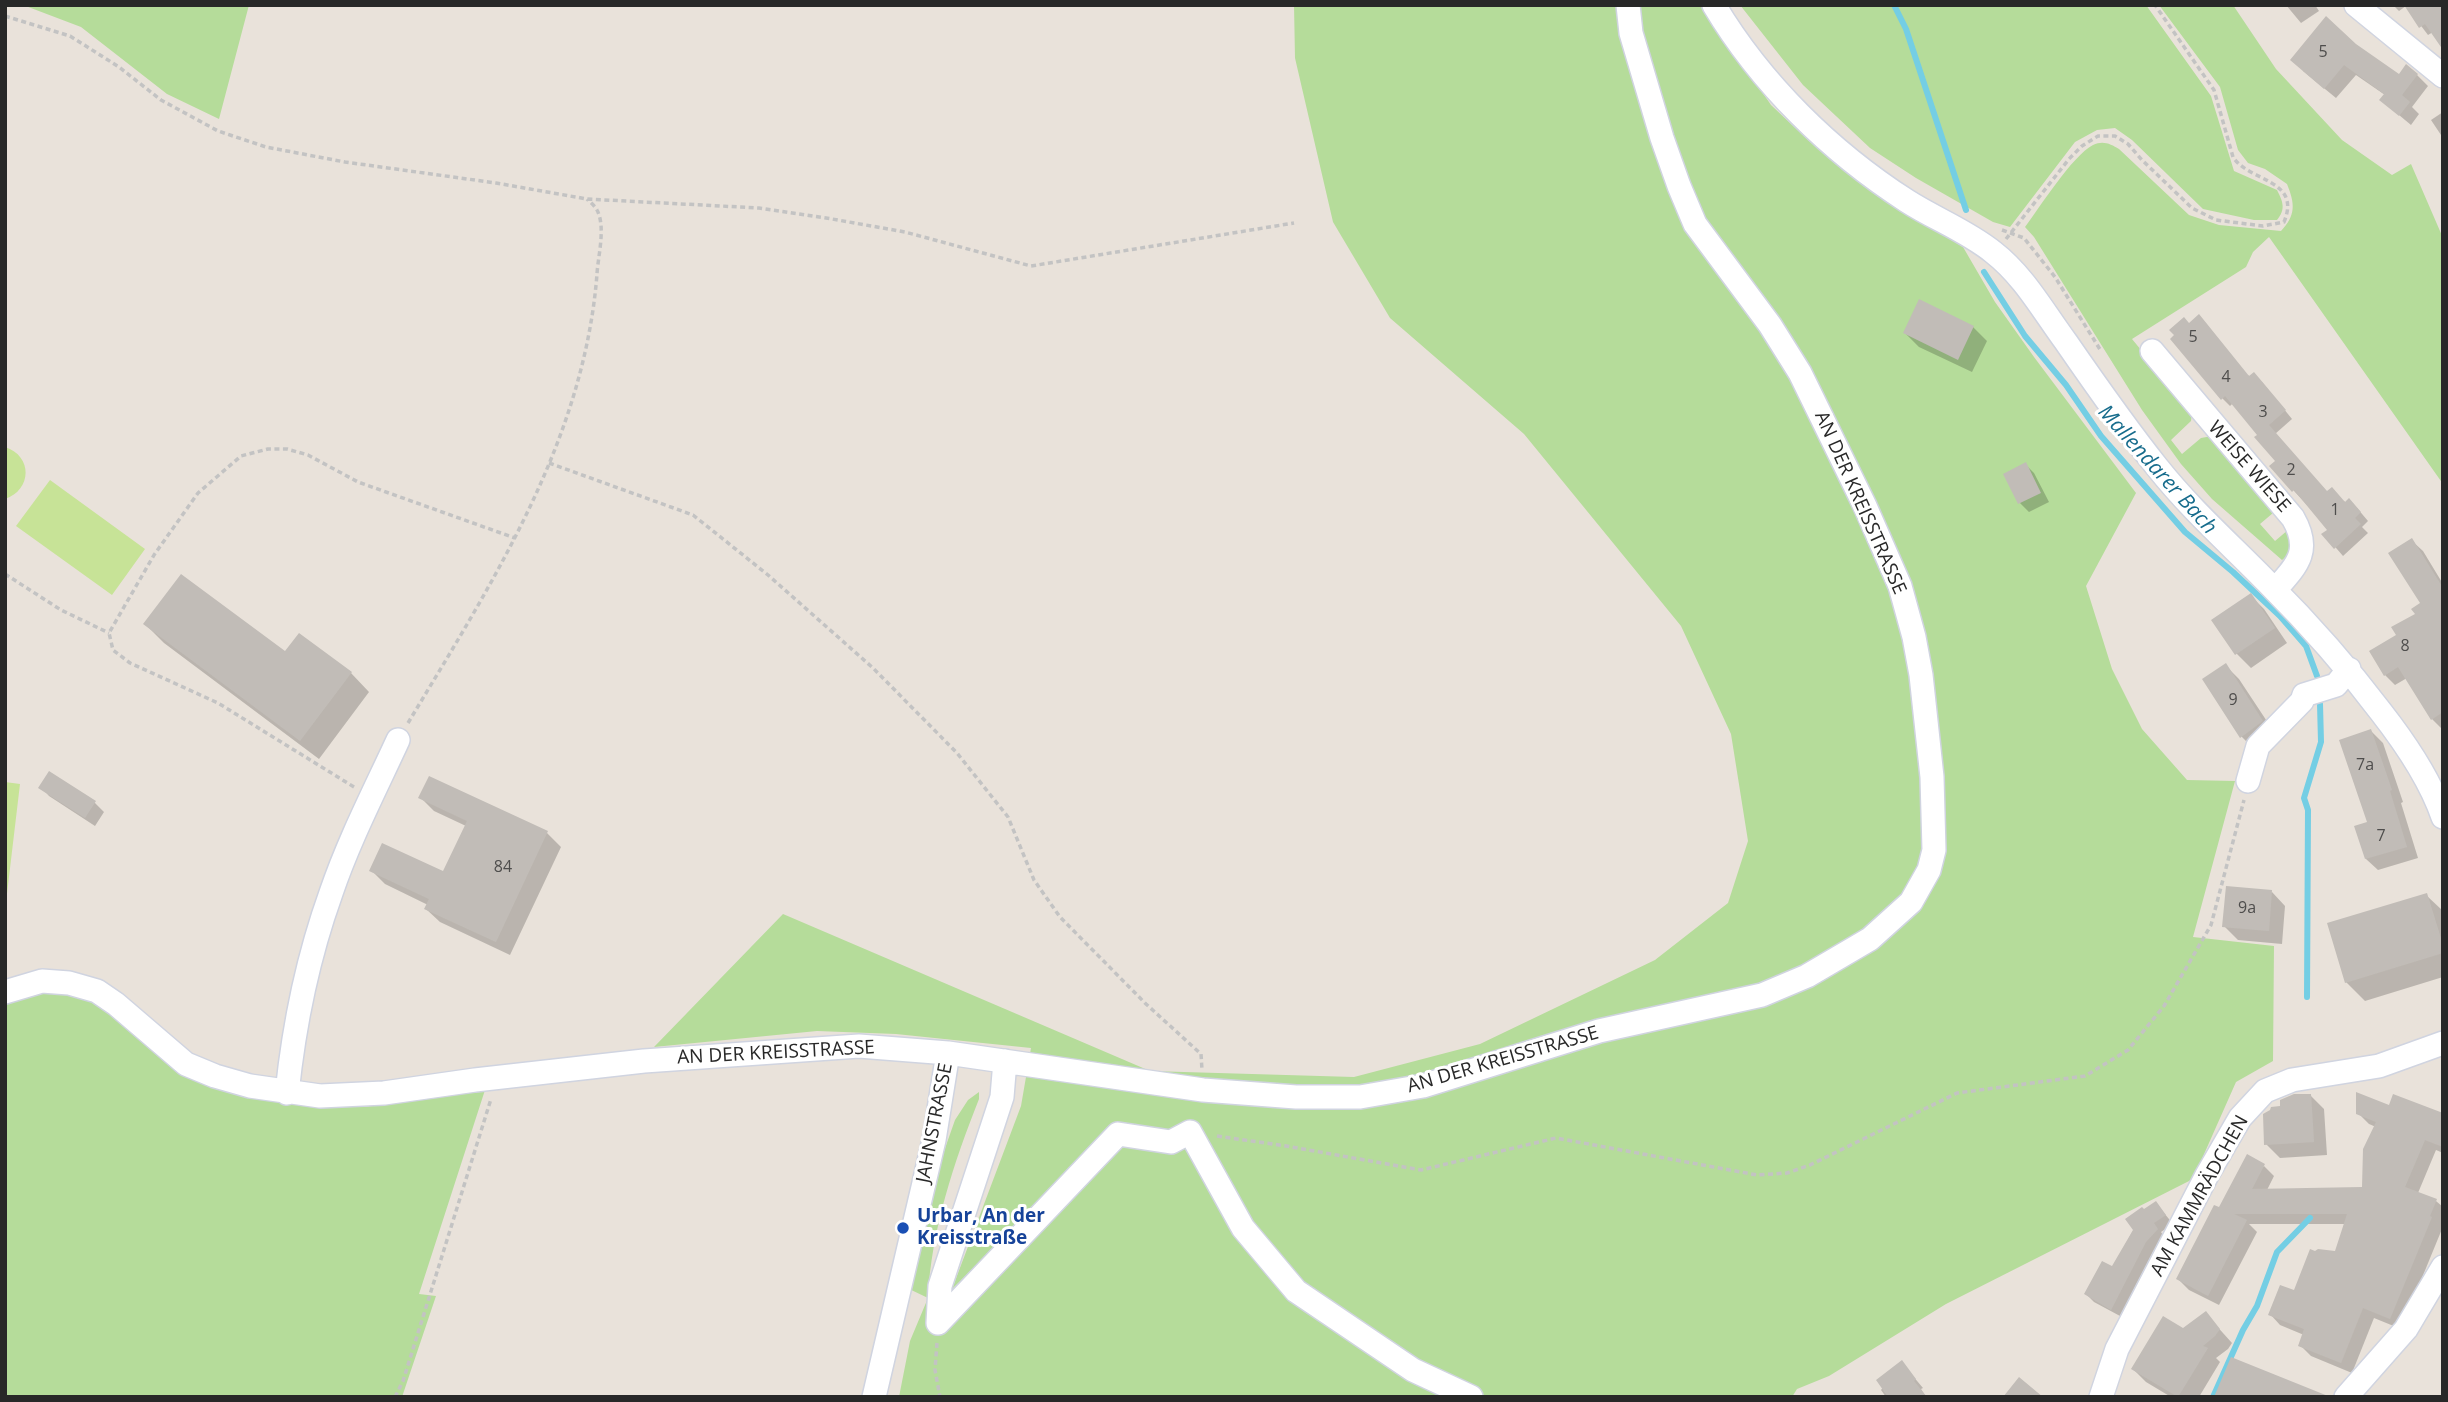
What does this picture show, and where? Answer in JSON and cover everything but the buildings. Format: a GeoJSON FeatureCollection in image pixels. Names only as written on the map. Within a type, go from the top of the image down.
{"type":"FeatureCollection","features":[{"type":"Feature","properties":{"kind":"street","name":"AN DER KREISSTRASSE"},"geometry":{"type":"LineString","coordinates":[[5,992],[42,981],[69,983],[97,991],[116,1004],[186,1065],[250,1086],[320,1096],[384,1093],[644,1060],[859,1046],[948,1053],[1203,1090],[1296,1097],[1360,1097],[1423,1086],[1599,1031],[1762,995],[1807,976],[1870,939],[1911,902],[1929,870],[1934,850],[1933,777],[1919,662],[1900,586],[1866,506],[1800,373],[1770,325],[1695,224],[1678,186],[1662,138],[1632,33],[1628,5]]}},
{"type":"Feature","properties":{"kind":"street"},"geometry":{"type":"LineString","coordinates":[[1714,5],[1744,48],[1788,101],[1826,140],[1868,175],[1993,252],[2024,282],[2157,467],[2197,515],[2275,590],[2349,669],[2412,756],[2443,817]]}},
{"type":"Feature","properties":{"kind":"street"},"geometry":{"type":"LineString","coordinates":[[2356,5],[2443,76]]}},
{"type":"Feature","properties":{"kind":"street","name":"WEISE WIESE"},"geometry":{"type":"LineString","coordinates":[[2152,351],[2293,518],[2301,533],[2302,545],[2294,568],[2275,590]]}},
{"type":"Feature","properties":{"kind":"street"},"geometry":{"type":"LineString","coordinates":[[2249,780],[2258,746],[2302,701],[2304,695],[2336,685],[2349,669]]}},
{"type":"Feature","properties":{"kind":"street"},"geometry":{"type":"LineString","coordinates":[[287,1093],[293,1035],[317,935],[332,890],[398,740]]}},
{"type":"Feature","properties":{"kind":"street","name":"AM KAMMRÄDCHEN"},"geometry":{"type":"LineString","coordinates":[[2101,1397],[2118,1349],[2207,1175],[2240,1118],[2265,1091],[2292,1080],[2379,1066],[2443,1043]]}},
{"type":"Feature","properties":{"kind":"street","name":"JAHNSTRASSE"},"geometry":{"type":"LineString","coordinates":[[874,1397],[934,1140],[948,1053]]}},
{"type":"Feature","properties":{"kind":"street"},"geometry":{"type":"LineString","coordinates":[[938,1323],[940,1286],[1002,1097],[1005,1061]]}},
{"type":"Feature","properties":{"kind":"street"},"geometry":{"type":"LineString","coordinates":[[938,1323],[1118,1134],[1171,1142],[1190,1132],[1243,1228],[1296,1291],[1413,1370],[1471,1397]]}},
{"type":"Feature","properties":{"kind":"street"},"geometry":{"type":"LineString","coordinates":[[2346,1397],[2406,1329],[2443,1267]]}},
{"type":"Feature","properties":{"kind":"path"},"geometry":{"type":"LineString","coordinates":[[2012,233],[2069,159],[2082,146],[2098,136],[2115,136],[2128,144],[2192,208],[2216,220],[2263,226],[2284,222],[2287,214],[2283,190],[2270,180],[2247,172],[2238,165],[2233,157],[2214,90],[2155,5]]}},
{"type":"Feature","properties":{"kind":"path"},"geometry":{"type":"LineString","coordinates":[[5,16],[70,36],[119,67],[161,100],[218,131],[267,146],[345,162],[587,199],[759,208],[905,232],[1031,266],[1294,223]]}},
{"type":"Feature","properties":{"kind":"path"},"geometry":{"type":"LineString","coordinates":[[398,740],[481,601],[533,504],[571,407],[584,361],[595,300],[601,225],[597,210],[587,199]]}},
{"type":"Feature","properties":{"kind":"path"},"geometry":{"type":"LineString","coordinates":[[1993,227],[2024,238],[2055,276],[2103,354]]}},
{"type":"Feature","properties":{"kind":"path"},"geometry":{"type":"LineString","coordinates":[[371,799],[305,755],[218,703],[130,663],[113,650],[109,633],[155,555],[198,493],[241,456],[287,449],[308,455],[358,482],[515,538]]}},
{"type":"Feature","properties":{"kind":"path"},"geometry":{"type":"LineString","coordinates":[[549,463],[693,515],[768,575],[873,668],[957,753],[1008,817],[1034,880],[1060,917],[1146,1004],[1201,1054],[1203,1090]]}},
{"type":"Feature","properties":{"kind":"path"},"geometry":{"type":"LineString","coordinates":[[5,574],[61,610],[109,633]]}},
{"type":"Feature","properties":{"kind":"path"},"geometry":{"type":"LineString","coordinates":[[1190,1132],[1421,1170],[1556,1138],[1757,1175],[1787,1173],[1811,1165],[1957,1093],[2085,1076],[2128,1050],[2164,1006],[2211,925],[2249,780]]}},
{"type":"Feature","properties":{"kind":"path"},"geometry":{"type":"LineString","coordinates":[[395,1397],[403,1381],[495,1088],[492,1078]]}},
{"type":"Feature","properties":{"kind":"path"},"geometry":{"type":"LineString","coordinates":[[938,1323],[935,1370],[940,1397]]}},
{"type":"Feature","properties":{"kind":"green space"},"geometry":{"type":"Polygon","coordinates":[[[23,5],[249,5],[219,119],[167,94],[81,27],[23,5]]]}},
{"type":"Feature","properties":{"kind":"green space"},"geometry":{"type":"Polygon","coordinates":[[[1294,5],[1703,5],[1771,105],[1808,140],[1857,180],[1963,247],[1995,302],[2136,493],[2086,586],[2112,669],[2142,729],[2187,780],[2235,781],[2193,937],[2274,946],[2273,1061],[2236,1082],[2193,1179],[1946,1304],[1829,1376],[1797,1389],[1792,1397],[899,1397],[910,1341],[928,1298],[958,1317],[1013,1230],[952,1289],[1021,1106],[1031,1048],[896,1034],[817,1031],[654,1047],[783,914],[1150,1071],[1354,1077],[1480,1044],[1655,960],[1728,903],[1748,841],[1731,734],[1681,626],[1524,434],[1390,318],[1333,222],[1295,58],[1294,5]]]}},
{"type":"Feature","properties":{"kind":"green space"},"geometry":{"type":"Polygon","coordinates":[[[1740,5],[2146,5],[2211,96],[2234,171],[2277,190],[2282,202],[2282,212],[2277,220],[2254,220],[2203,209],[2132,140],[2115,128],[2097,130],[2075,142],[2010,227],[1993,222],[1870,148],[1803,85],[1740,5]]]}},
{"type":"Feature","properties":{"kind":"green space"},"geometry":{"type":"Polygon","coordinates":[[[2159,5],[2233,5],[2276,69],[2342,140],[2392,175],[2411,164],[2443,238],[2443,484],[2269,237],[2253,252],[2246,267],[2132,339],[2192,412],[2191,421],[2171,440],[2182,454],[2201,438],[2212,436],[2273,506],[2273,513],[2260,524],[2275,541],[2288,530],[2293,546],[2282,560],[2212,499],[2181,464],[2142,410],[2034,237],[2025,227],[2076,160],[2093,145],[2100,143],[2119,149],[2189,215],[2219,225],[2281,231],[2289,220],[2293,203],[2287,184],[2265,169],[2248,163],[2238,150],[2220,87],[2159,5]]]}},
{"type":"Feature","properties":{"kind":"green space"},"geometry":{"type":"Polygon","coordinates":[[[5,447],[21,458],[26,473],[20,488],[5,499],[5,447]]]}},
{"type":"Feature","properties":{"kind":"green space"},"geometry":{"type":"Polygon","coordinates":[[[50,480],[145,549],[112,595],[16,526],[50,480]]]}},
{"type":"Feature","properties":{"kind":"green space"},"geometry":{"type":"Polygon","coordinates":[[[5,782],[20,784],[6,902],[5,902],[5,782]]]}},
{"type":"Feature","properties":{"kind":"green space"},"geometry":{"type":"Polygon","coordinates":[[[61,991],[94,1000],[164,1057],[300,1104],[364,1107],[485,1090],[419,1294],[436,1296],[402,1397],[5,1397],[5,1002],[45,992],[61,991]]]}},
{"type":"Feature","properties":{"kind":"green space"},"geometry":{"type":"Polygon","coordinates":[[[979,1092],[939,1222],[928,1298],[905,1287],[930,1191],[955,1120],[968,1100],[979,1092]]]}},
{"type":"Feature","properties":{"kind":"waterway","name":"Mallendarer Bach"},"geometry":{"type":"LineString","coordinates":[[1894,5],[1906,29],[1966,210]]}},
{"type":"Feature","properties":{"kind":"waterway","name":"Mallendarer Bach"},"geometry":{"type":"LineString","coordinates":[[1984,272],[2025,336],[2066,385],[2101,436],[2185,532],[2280,616],[2306,646],[2317,676]]}},
{"type":"Feature","properties":{"kind":"waterway","name":"Mallendarer Bach"},"geometry":{"type":"LineString","coordinates":[[2307,997],[2308,810],[2304,798],[2321,742],[2320,704]]}},
{"type":"Feature","properties":{"kind":"waterway","name":"Mallendarer Bach"},"geometry":{"type":"LineString","coordinates":[[2213,1397],[2243,1330],[2257,1306],[2277,1252],[2310,1218]]}},
{"type":"Feature","properties":{"kind":"place","name":"Urbar, An der Kreisstraße"},"geometry":{"type":"Point","coordinates":[903,1228]}}]}
